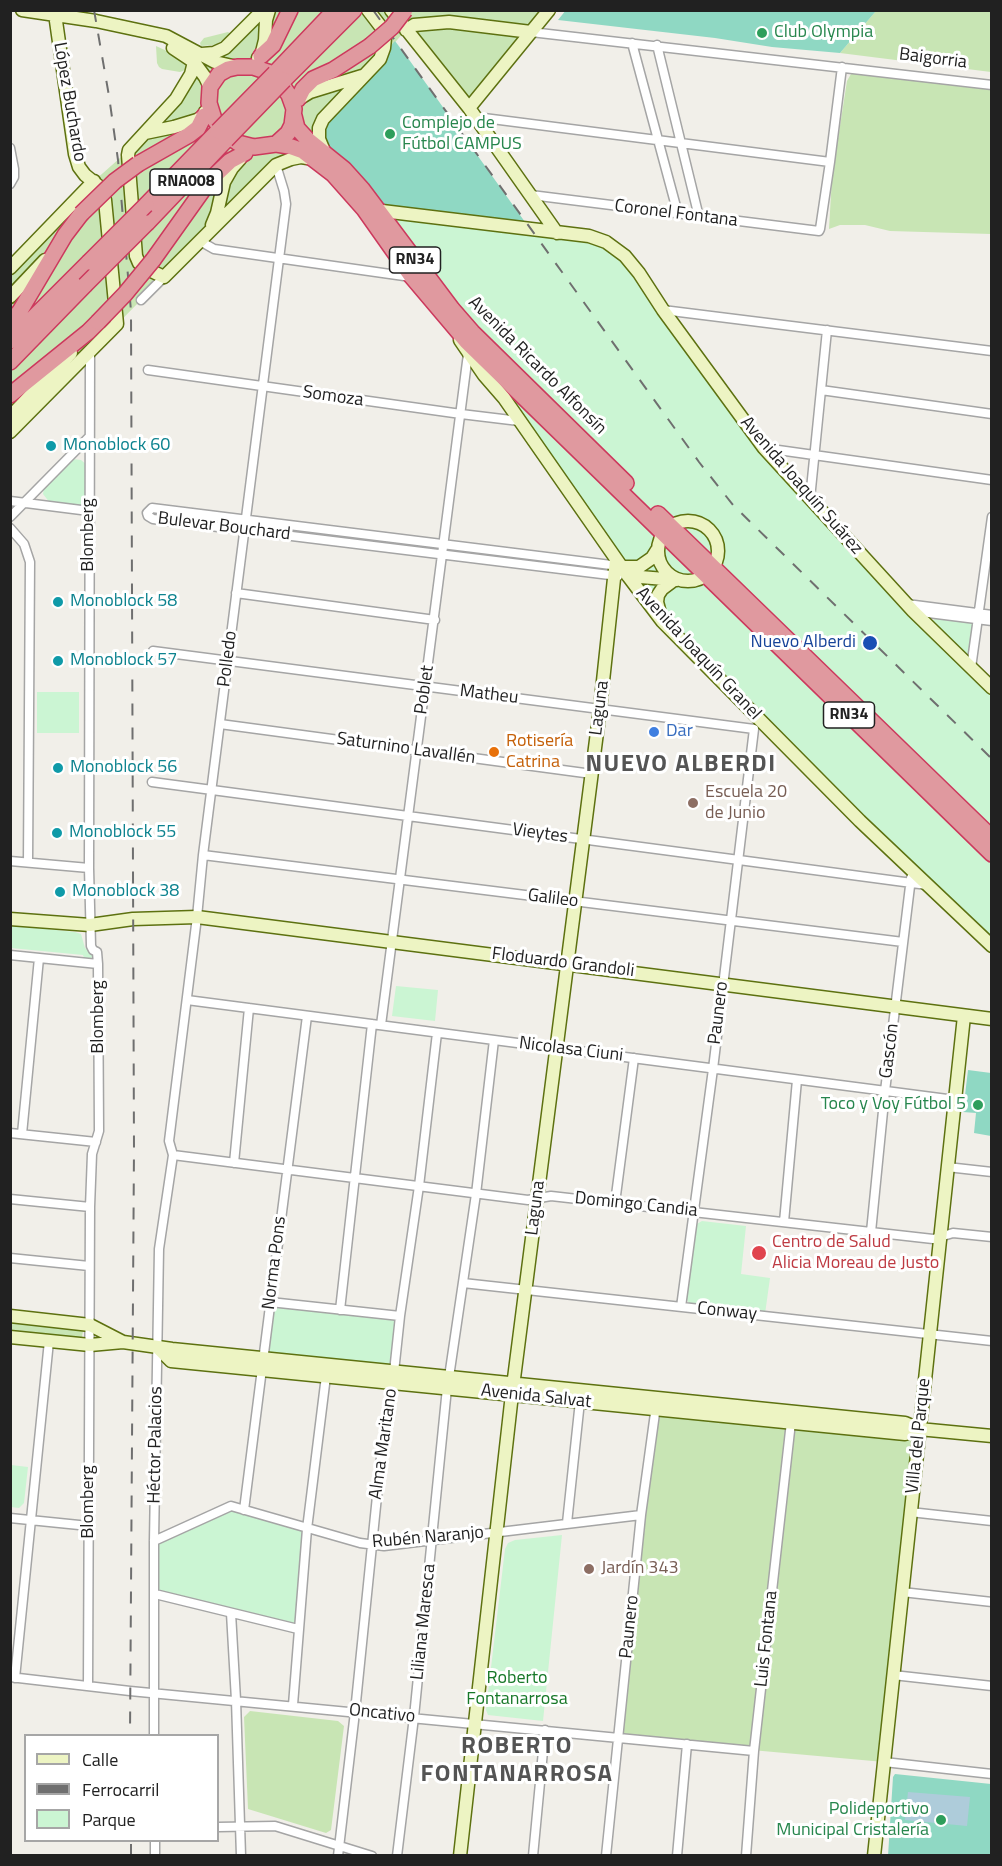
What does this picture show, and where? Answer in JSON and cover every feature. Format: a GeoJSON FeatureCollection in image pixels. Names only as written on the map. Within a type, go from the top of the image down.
{"type":"FeatureCollection","features":[{"type":"Feature","properties":{"kind":"highway"},"geometry":{"type":"LineString","coordinates":[[261,56],[273,45],[290,10]]}},
{"type":"Feature","properties":{"kind":"highway","name":"RNA008"},"geometry":{"type":"LineString","coordinates":[[280,77],[335,10]]}},
{"type":"Feature","properties":{"kind":"highway","name":"RNA008"},"geometry":{"type":"LineString","coordinates":[[10,341],[146,205],[354,10]]}},
{"type":"Feature","properties":{"kind":"highway"},"geometry":{"type":"LineString","coordinates":[[269,145],[288,133],[303,89],[313,79],[333,70],[370,46],[392,27],[405,10]]}},
{"type":"Feature","properties":{"kind":"highway"},"geometry":{"type":"LineString","coordinates":[[210,87],[219,74],[228,69],[241,67]]}},
{"type":"Feature","properties":{"kind":"highway","name":"RN34"},"geometry":{"type":"LineString","coordinates":[[241,67],[261,69],[275,76],[290,94],[295,108]]}},
{"type":"Feature","properties":{"kind":"highway","name":"RN34"},"geometry":{"type":"LineString","coordinates":[[210,87],[207,109],[224,133],[238,142],[254,147],[269,145]]}},
{"type":"Feature","properties":{"kind":"highway","name":"Avenida Ricardo Alfonsín"},"geometry":{"type":"LineString","coordinates":[[295,108],[297,128],[341,182],[371,210],[472,332],[667,530]]}},
{"type":"Feature","properties":{"kind":"highway"},"geometry":{"type":"LineString","coordinates":[[10,323],[20,311],[65,235],[81,214],[115,181],[138,164],[198,128],[207,109]]}},
{"type":"Feature","properties":{"kind":"highway","name":"RNA008"},"geometry":{"type":"LineString","coordinates":[[10,362],[147,223],[222,136]]}},
{"type":"Feature","properties":{"kind":"highway","name":"Avenida Ricardo Alfonsín"},"geometry":{"type":"LineString","coordinates":[[269,145],[290,146],[319,155]]}},
{"type":"Feature","properties":{"kind":"highway"},"geometry":{"type":"LineString","coordinates":[[10,395],[93,327],[125,294],[153,260],[210,180],[230,161],[245,153]]}},
{"type":"Feature","properties":{"kind":"highway","name":"Avenida Ricardo Alfonsín"},"geometry":{"type":"LineString","coordinates":[[371,210],[412,277],[466,342],[992,838]]}},
{"type":"Feature","properties":{"kind":"highway","name":"Avenida Ricardo Alfonsín"},"geometry":{"type":"LineString","coordinates":[[710,571],[992,854]]}},
{"type":"Feature","properties":{"kind":"street"},"geometry":{"type":"LineString","coordinates":[[22,10],[124,26],[146,33],[182,53],[241,67],[261,56],[269,10]]}},
{"type":"Feature","properties":{"kind":"street"},"geometry":{"type":"LineString","coordinates":[[164,277],[145,268],[136,256],[129,150],[183,88],[198,58],[225,48],[263,10]]}},
{"type":"Feature","properties":{"kind":"street"},"geometry":{"type":"LineString","coordinates":[[141,300],[276,165],[291,159],[319,155],[318,128],[323,119],[380,59],[384,48],[385,38],[381,27],[368,10]]}},
{"type":"Feature","properties":{"kind":"street"},"geometry":{"type":"LineString","coordinates":[[391,10],[473,113],[557,232]]}},
{"type":"Feature","properties":{"kind":"street"},"geometry":{"type":"LineString","coordinates":[[473,113],[549,10]]}},
{"type":"Feature","properties":{"kind":"street","name":"López Buchardo"},"geometry":{"type":"LineString","coordinates":[[55,14],[75,154],[79,167],[101,188],[105,200],[117,324],[90,351]]}},
{"type":"Feature","properties":{"kind":"street","name":"Baigorria"},"geometry":{"type":"LineString","coordinates":[[406,30],[414,25],[449,22],[992,85]]}},
{"type":"Feature","properties":{"kind":"street"},"geometry":{"type":"LineString","coordinates":[[632,43],[678,214]]}},
{"type":"Feature","properties":{"kind":"street"},"geometry":{"type":"LineString","coordinates":[[657,45],[699,217]]}},
{"type":"Feature","properties":{"kind":"street"},"geometry":{"type":"LineString","coordinates":[[198,58],[210,87]]}},
{"type":"Feature","properties":{"kind":"street"},"geometry":{"type":"LineString","coordinates":[[473,113],[830,162],[842,67]]}},
{"type":"Feature","properties":{"kind":"street"},"geometry":{"type":"LineString","coordinates":[[295,108],[310,92],[342,84],[364,75]]}},
{"type":"Feature","properties":{"kind":"street"},"geometry":{"type":"LineString","coordinates":[[145,133],[197,120],[207,109]]}},
{"type":"Feature","properties":{"kind":"street"},"geometry":{"type":"LineString","coordinates":[[210,231],[224,182],[232,168],[245,153],[269,145]]}},
{"type":"Feature","properties":{"kind":"street"},"geometry":{"type":"LineString","coordinates":[[10,148],[14,177],[10,184]]}},
{"type":"Feature","properties":{"kind":"street","name":"Coronel Fontana"},"geometry":{"type":"LineString","coordinates":[[531,195],[816,231],[820,229],[830,162]]}},
{"type":"Feature","properties":{"kind":"street","name":"Polledo"},"geometry":{"type":"LineString","coordinates":[[173,1155],[170,1141],[203,855],[286,204],[276,165]]}},
{"type":"Feature","properties":{"kind":"street"},"geometry":{"type":"LineString","coordinates":[[10,268],[94,182]]}},
{"type":"Feature","properties":{"kind":"street","name":"Coronel Fontana"},"geometry":{"type":"LineString","coordinates":[[371,210],[589,236],[606,242]]}},
{"type":"Feature","properties":{"kind":"street"},"geometry":{"type":"LineString","coordinates":[[10,297],[42,264],[65,235]]}},
{"type":"Feature","properties":{"kind":"street"},"geometry":{"type":"LineString","coordinates":[[200,241],[214,249],[412,277]]}},
{"type":"Feature","properties":{"kind":"street","name":"Avenida Joaquín Suárez"},"geometry":{"type":"LineString","coordinates":[[606,242],[632,264],[764,448],[910,607],[992,688]]}},
{"type":"Feature","properties":{"kind":"street"},"geometry":{"type":"LineString","coordinates":[[663,310],[992,351]]}},
{"type":"Feature","properties":{"kind":"street","name":"Avenida Joaquín Granel"},"geometry":{"type":"LineString","coordinates":[[450,324],[468,354],[504,398],[619,569],[662,621],[758,726],[911,877],[927,885],[992,946]]}},
{"type":"Feature","properties":{"kind":"street"},"geometry":{"type":"LineString","coordinates":[[10,417],[93,327]]}},
{"type":"Feature","properties":{"kind":"street"},"geometry":{"type":"LineString","coordinates":[[810,500],[827,330]]}},
{"type":"Feature","properties":{"kind":"street"},"geometry":{"type":"LineString","coordinates":[[10,432],[90,351]]}},
{"type":"Feature","properties":{"kind":"street","name":"Blomberg"},"geometry":{"type":"LineString","coordinates":[[88,1686],[90,1207],[92,1154],[99,1131],[98,964],[97,952],[91,946],[89,868],[90,351]]}},
{"type":"Feature","properties":{"kind":"street","name":"Poblet"},"geometry":{"type":"LineString","coordinates":[[340,1310],[354,1178],[376,1025],[392,942],[468,354]]}},
{"type":"Feature","properties":{"kind":"street","name":"Somoza"},"geometry":{"type":"LineString","coordinates":[[148,370],[519,421]]}},
{"type":"Feature","properties":{"kind":"street"},"geometry":{"type":"LineString","coordinates":[[821,390],[992,414]]}},
{"type":"Feature","properties":{"kind":"street"},"geometry":{"type":"LineString","coordinates":[[10,517],[89,437]]}},
{"type":"Feature","properties":{"kind":"street"},"geometry":{"type":"LineString","coordinates":[[764,448],[992,480]]}},
{"type":"Feature","properties":{"kind":"street"},"geometry":{"type":"LineString","coordinates":[[10,501],[89,511]]}},
{"type":"Feature","properties":{"kind":"street","name":"Bulevar Bouchard"},"geometry":{"type":"LineString","coordinates":[[444,549],[152,508],[147,513],[153,519],[619,569],[677,580]]}},
{"type":"Feature","properties":{"kind":"street"},"geometry":{"type":"LineString","coordinates":[[971,669],[992,517]]}},
{"type":"Feature","properties":{"kind":"street"},"geometry":{"type":"LineString","coordinates":[[662,621],[657,602],[662,589],[677,580],[695,580],[710,571],[718,558],[716,539],[704,525],[695,521],[685,520],[667,530],[657,550],[662,566],[677,580]]}},
{"type":"Feature","properties":{"kind":"street"},"geometry":{"type":"LineString","coordinates":[[10,528],[24,544],[30,562],[28,862]]}},
{"type":"Feature","properties":{"kind":"street","name":"Bulevar Bouchard"},"geometry":{"type":"LineString","coordinates":[[619,569],[639,567],[652,558],[657,550]]}},
{"type":"Feature","properties":{"kind":"street","name":"Laguna"},"geometry":{"type":"LineString","coordinates":[[460,1856],[513,1389],[619,569]]}},
{"type":"Feature","properties":{"kind":"street"},"geometry":{"type":"LineString","coordinates":[[237,593],[435,620]]}},
{"type":"Feature","properties":{"kind":"street"},"geometry":{"type":"LineString","coordinates":[[910,607],[978,616],[992,615]]}},
{"type":"Feature","properties":{"kind":"street"},"geometry":{"type":"LineString","coordinates":[[978,616],[992,621]]}},
{"type":"Feature","properties":{"kind":"street","name":"Matheu"},"geometry":{"type":"LineString","coordinates":[[153,651],[600,709],[758,726]]}},
{"type":"Feature","properties":{"kind":"street","name":"Saturnino Lavallén"},"geometry":{"type":"LineString","coordinates":[[220,724],[592,774]]}},
{"type":"Feature","properties":{"kind":"street","name":"Paunero"},"geometry":{"type":"LineString","coordinates":[[681,1307],[738,860],[758,726]]}},
{"type":"Feature","properties":{"kind":"street","name":"Vieytes"},"geometry":{"type":"LineString","coordinates":[[152,782],[738,860],[911,877]]}},
{"type":"Feature","properties":{"kind":"street","name":"Galileo"},"geometry":{"type":"LineString","coordinates":[[203,855],[903,942]]}},
{"type":"Feature","properties":{"kind":"street"},"geometry":{"type":"LineString","coordinates":[[10,861],[89,868]]}},
{"type":"Feature","properties":{"kind":"street","name":"Gascón"},"geometry":{"type":"LineString","coordinates":[[871,1232],[885,1091],[911,877]]}},
{"type":"Feature","properties":{"kind":"street","name":"Floduardo Grandoli"},"geometry":{"type":"LineString","coordinates":[[10,919],[90,925],[133,919],[197,917],[992,1019]]}},
{"type":"Feature","properties":{"kind":"street"},"geometry":{"type":"LineString","coordinates":[[10,955],[98,964]]}},
{"type":"Feature","properties":{"kind":"street"},"geometry":{"type":"LineString","coordinates":[[22,1134],[39,958]]}},
{"type":"Feature","properties":{"kind":"street","name":"Nicolasa Ciuni"},"geometry":{"type":"LineString","coordinates":[[187,1000],[955,1100]]}},
{"type":"Feature","properties":{"kind":"street"},"geometry":{"type":"LineString","coordinates":[[234,1163],[249,1008]]}},
{"type":"Feature","properties":{"kind":"street","name":"Norma Pons"},"geometry":{"type":"LineString","coordinates":[[244,1510],[307,1016]]}},
{"type":"Feature","properties":{"kind":"street","name":"Villa del Parque"},"geometry":{"type":"LineString","coordinates":[[874,1856],[964,1016]]}},
{"type":"Feature","properties":{"kind":"street","name":"Alma Maritano"},"geometry":{"type":"LineString","coordinates":[[338,1856],[356,1712],[381,1457],[437,1033]]}},
{"type":"Feature","properties":{"kind":"street","name":"Liliana Maresca"},"geometry":{"type":"LineString","coordinates":[[397,1856],[414,1718],[448,1383],[476,1194],[494,1040]]}},
{"type":"Feature","properties":{"kind":"street"},"geometry":{"type":"LineString","coordinates":[[615,1203],[634,1058]]}},
{"type":"Feature","properties":{"kind":"street"},"geometry":{"type":"LineString","coordinates":[[784,1222],[797,1080]]}},
{"type":"Feature","properties":{"kind":"street"},"geometry":{"type":"LineString","coordinates":[[10,1133],[96,1143]]}},
{"type":"Feature","properties":{"kind":"street","name":"Domingo Candia"},"geometry":{"type":"LineString","coordinates":[[173,1155],[528,1200],[551,1196],[933,1239],[953,1233],[992,1237]]}},
{"type":"Feature","properties":{"kind":"street","name":"Héctor Palacios"},"geometry":{"type":"LineString","coordinates":[[154,1734],[154,1541],[159,1249],[173,1155]]}},
{"type":"Feature","properties":{"kind":"street"},"geometry":{"type":"LineString","coordinates":[[947,1167],[992,1172]]}},
{"type":"Feature","properties":{"kind":"street"},"geometry":{"type":"LineString","coordinates":[[10,1199],[90,1207]]}},
{"type":"Feature","properties":{"kind":"street"},"geometry":{"type":"LineString","coordinates":[[10,1258],[89,1266]]}},
{"type":"Feature","properties":{"kind":"street","name":"Conway"},"geometry":{"type":"LineString","coordinates":[[463,1283],[992,1341]]}},
{"type":"Feature","properties":{"kind":"street"},"geometry":{"type":"LineString","coordinates":[[270,1302],[400,1316]]}},
{"type":"Feature","properties":{"kind":"street","name":"Avenida Salvat"},"geometry":{"type":"LineString","coordinates":[[10,1316],[90,1325],[123,1342]]}},
{"type":"Feature","properties":{"kind":"street","name":"Avenida Salvat"},"geometry":{"type":"LineString","coordinates":[[10,1337],[90,1346],[123,1342],[326,1376],[393,1377]]}},
{"type":"Feature","properties":{"kind":"street"},"geometry":{"type":"LineString","coordinates":[[13,1677],[49,1341]]}},
{"type":"Feature","properties":{"kind":"street","name":"Avenida Salvat"},"geometry":{"type":"LineString","coordinates":[[262,1364],[656,1404],[905,1434],[919,1429]]}},
{"type":"Feature","properties":{"kind":"street"},"geometry":{"type":"LineString","coordinates":[[292,1705],[307,1528],[326,1376]]}},
{"type":"Feature","properties":{"kind":"street","name":"Avenida Salvat"},"geometry":{"type":"LineString","coordinates":[[513,1389],[580,1401],[656,1404],[905,1423],[919,1429],[992,1436]]}},
{"type":"Feature","properties":{"kind":"street"},"geometry":{"type":"LineString","coordinates":[[567,1523],[580,1401]]}},
{"type":"Feature","properties":{"kind":"street","name":"Paunero"},"geometry":{"type":"LineString","coordinates":[[606,1856],[641,1515],[656,1404]]}},
{"type":"Feature","properties":{"kind":"street","name":"Luis Fontana"},"geometry":{"type":"LineString","coordinates":[[746,1856],[754,1751],[791,1422]]}},
{"type":"Feature","properties":{"kind":"street","name":"Rubén Naranjo"},"geometry":{"type":"LineString","coordinates":[[154,1541],[231,1506],[372,1545],[641,1515]]}},
{"type":"Feature","properties":{"kind":"street"},"geometry":{"type":"LineString","coordinates":[[910,1512],[992,1521]]}},
{"type":"Feature","properties":{"kind":"street"},"geometry":{"type":"LineString","coordinates":[[10,1518],[88,1526]]}},
{"type":"Feature","properties":{"kind":"street"},"geometry":{"type":"LineString","coordinates":[[902,1592],[992,1602]]}},
{"type":"Feature","properties":{"kind":"street"},"geometry":{"type":"LineString","coordinates":[[155,1594],[298,1629]]}},
{"type":"Feature","properties":{"kind":"street"},"geometry":{"type":"LineString","coordinates":[[231,1613],[241,1856]]}},
{"type":"Feature","properties":{"kind":"street"},"geometry":{"type":"LineString","coordinates":[[893,1675],[992,1686]]}},
{"type":"Feature","properties":{"kind":"street","name":"Oncativo"},"geometry":{"type":"LineString","coordinates":[[13,1677],[754,1751]]}},
{"type":"Feature","properties":{"kind":"street"},"geometry":{"type":"LineString","coordinates":[[533,1856],[545,1730]]}},
{"type":"Feature","properties":{"kind":"street"},"geometry":{"type":"LineString","coordinates":[[677,1856],[687,1744]]}},
{"type":"Feature","properties":{"kind":"street"},"geometry":{"type":"LineString","coordinates":[[884,1762],[992,1774]]}},
{"type":"Feature","properties":{"kind":"street"},"geometry":{"type":"LineString","coordinates":[[219,1827],[275,1826],[372,1856]]}},
{"type":"Feature","properties":{"kind":"green space","name":"Club Olympia"},"geometry":{"type":"Polygon","coordinates":[[[566,10],[876,11],[840,53],[772,47],[558,20],[566,10]]]}},
{"type":"Feature","properties":{"kind":"green space"},"geometry":{"type":"Polygon","coordinates":[[[263,11],[549,11],[469,108],[406,30],[380,59],[319,139],[291,159],[141,300],[11,432],[11,268],[94,181],[129,150],[153,124],[194,62],[214,53],[263,11]]]}},
{"type":"Feature","properties":{"kind":"green space"},"geometry":{"type":"Polygon","coordinates":[[[876,11],[991,11],[991,72],[840,53],[876,11]]]}},
{"type":"Feature","properties":{"kind":"green space"},"geometry":{"type":"Polygon","coordinates":[[[228,32],[231,34],[215,45],[201,46],[200,43],[204,38],[228,32]]]}},
{"type":"Feature","properties":{"kind":"green space","name":"Complejo de Fútbol CAMPUS"},"geometry":{"type":"Polygon","coordinates":[[[395,41],[530,229],[378,211],[324,151],[323,119],[395,41]]]}},
{"type":"Feature","properties":{"kind":"green space"},"geometry":{"type":"Polygon","coordinates":[[[156,46],[180,57],[188,69],[180,72],[159,67],[156,46]]]}},
{"type":"Feature","properties":{"kind":"green space"},"geometry":{"type":"Polygon","coordinates":[[[858,72],[991,90],[991,234],[890,231],[865,225],[840,225],[829,229],[832,177],[847,81],[851,74],[858,72]]]}},
{"type":"Feature","properties":{"kind":"green space"},"geometry":{"type":"Polygon","coordinates":[[[364,209],[589,236],[625,256],[764,448],[991,688],[991,946],[677,636],[364,209]]]}},
{"type":"Feature","properties":{"kind":"green space"},"geometry":{"type":"Polygon","coordinates":[[[73,459],[81,460],[87,465],[86,501],[81,505],[50,503],[43,494],[44,488],[73,459]]]}},
{"type":"Feature","properties":{"kind":"green space"},"geometry":{"type":"Polygon","coordinates":[[[153,511],[239,521],[239,525],[152,515],[153,511]]]}},
{"type":"Feature","properties":{"kind":"green space"},"geometry":{"type":"Polygon","coordinates":[[[265,524],[431,545],[430,548],[264,528],[265,524]]]}},
{"type":"Feature","properties":{"kind":"green space"},"geometry":{"type":"Polygon","coordinates":[[[457,549],[600,568],[600,571],[456,552],[457,549]]]}},
{"type":"Feature","properties":{"kind":"green space"},"geometry":{"type":"Polygon","coordinates":[[[935,618],[973,624],[968,654],[965,655],[934,624],[935,618]]]}},
{"type":"Feature","properties":{"kind":"green space"},"geometry":{"type":"Polygon","coordinates":[[[37,692],[79,692],[79,733],[37,733],[37,692]]]}},
{"type":"Feature","properties":{"kind":"green space"},"geometry":{"type":"Polygon","coordinates":[[[10,925],[81,934],[85,948],[95,953],[94,956],[84,958],[83,955],[11,948],[10,925]]]}},
{"type":"Feature","properties":{"kind":"green space"},"geometry":{"type":"Polygon","coordinates":[[[396,986],[438,990],[435,1021],[392,1016],[396,986]]]}},
{"type":"Feature","properties":{"kind":"green space","name":"Toco y Voy Fútbol 5"},"geometry":{"type":"Polygon","coordinates":[[[968,1070],[991,1073],[991,1136],[974,1133],[976,1113],[963,1112],[968,1070]]]}},
{"type":"Feature","properties":{"kind":"green space"},"geometry":{"type":"Polygon","coordinates":[[[702,1221],[746,1226],[741,1274],[770,1278],[765,1314],[692,1305],[688,1302],[686,1296],[695,1225],[702,1221]]]}},
{"type":"Feature","properties":{"kind":"green space"},"geometry":{"type":"Polygon","coordinates":[[[273,1306],[396,1319],[391,1367],[268,1354],[273,1306]]]}},
{"type":"Feature","properties":{"kind":"green space"},"geometry":{"type":"Polygon","coordinates":[[[11,1320],[79,1327],[83,1331],[82,1337],[78,1340],[11,1334],[11,1320]]]}},
{"type":"Feature","properties":{"kind":"green space"},"geometry":{"type":"Polygon","coordinates":[[[656,1409],[919,1429],[884,1762],[619,1738],[656,1409]]]}},
{"type":"Feature","properties":{"kind":"green space"},"geometry":{"type":"Polygon","coordinates":[[[11,1465],[28,1467],[24,1503],[19,1508],[11,1507],[11,1465]]]}},
{"type":"Feature","properties":{"kind":"green space"},"geometry":{"type":"Polygon","coordinates":[[[231,1506],[307,1529],[298,1629],[155,1594],[154,1541],[231,1506]]]}},
{"type":"Feature","properties":{"kind":"green space","name":"Roberto Fontanarrosa"},"geometry":{"type":"Polygon","coordinates":[[[562,1535],[543,1721],[488,1715],[486,1710],[505,1549],[508,1543],[515,1540],[562,1535]]]}},
{"type":"Feature","properties":{"kind":"green space"},"geometry":{"type":"Polygon","coordinates":[[[250,1711],[338,1721],[344,1726],[331,1830],[326,1833],[248,1809],[244,1717],[250,1711]]]}},
{"type":"Feature","properties":{"kind":"green space","name":"Polideportivo Municipal Cristalería"},"geometry":{"type":"Polygon","coordinates":[[[895,1774],[991,1784],[991,1855],[888,1856],[895,1774]]]}},
{"type":"Feature","properties":{"kind":"water"},"geometry":{"type":"Polygon","coordinates":[[[908,1792],[970,1797],[967,1826],[905,1820],[908,1792]]]}},
{"type":"Feature","properties":{"kind":"railway"},"geometry":{"type":"LineString","coordinates":[[94,10],[118,160],[131,311],[134,1149],[130,1734]]}},
{"type":"Feature","properties":{"kind":"railway"},"geometry":{"type":"LineString","coordinates":[[373,10],[699,462],[733,505],[992,759]]}},
{"type":"Feature","properties":{"kind":"railway"},"geometry":{"type":"LineString","coordinates":[[131,1842],[131,1856]]}},
{"type":"Feature","properties":{"kind":"place","name":"Club Olympia"},"geometry":{"type":"Point","coordinates":[762,33]}},
{"type":"Feature","properties":{"kind":"place","name":"Complejo de Fútbol CAMPUS"},"geometry":{"type":"Point","coordinates":[390,134]}},
{"type":"Feature","properties":{"kind":"place","name":"Monoblock 60"},"geometry":{"type":"Point","coordinates":[51,446]}},
{"type":"Feature","properties":{"kind":"place","name":"Monoblock 58"},"geometry":{"type":"Point","coordinates":[58,602]}},
{"type":"Feature","properties":{"kind":"place","name":"Nuevo Alberdi"},"geometry":{"type":"Point","coordinates":[870,643]}},
{"type":"Feature","properties":{"kind":"place","name":"Monoblock 57"},"geometry":{"type":"Point","coordinates":[58,661]}},
{"type":"Feature","properties":{"kind":"place","name":"Dar"},"geometry":{"type":"Point","coordinates":[654,732]}},
{"type":"Feature","properties":{"kind":"place","name":"Rotisería Catrina"},"geometry":{"type":"Point","coordinates":[494,752]}},
{"type":"Feature","properties":{"kind":"place","name":"Monoblock 56"},"geometry":{"type":"Point","coordinates":[58,768]}},
{"type":"Feature","properties":{"kind":"place","name":"Escuela 20 de Junio"},"geometry":{"type":"Point","coordinates":[693,803]}},
{"type":"Feature","properties":{"kind":"place","name":"Monoblock 55"},"geometry":{"type":"Point","coordinates":[57,833]}},
{"type":"Feature","properties":{"kind":"place","name":"Monoblock 38"},"geometry":{"type":"Point","coordinates":[60,892]}},
{"type":"Feature","properties":{"kind":"place","name":"Toco y Voy Fútbol 5"},"geometry":{"type":"Point","coordinates":[978,1105]}},
{"type":"Feature","properties":{"kind":"place","name":"Centro de Salud Alicia Moreau de Justo"},"geometry":{"type":"Point","coordinates":[759,1253]}},
{"type":"Feature","properties":{"kind":"place","name":"Jardín 343"},"geometry":{"type":"Point","coordinates":[589,1569]}},
{"type":"Feature","properties":{"kind":"place","name":"Polideportivo Municipal Cristalería"},"geometry":{"type":"Point","coordinates":[941,1820]}},
{"type":"Feature","properties":{"kind":"district","name":"NUEVO ALBERDI"},"geometry":{"type":"Point","coordinates":[681,765]}},
{"type":"Feature","properties":{"kind":"district","name":"ROBERTO FONTANARROSA"},"geometry":{"type":"Point","coordinates":[517,1761]}}]}
